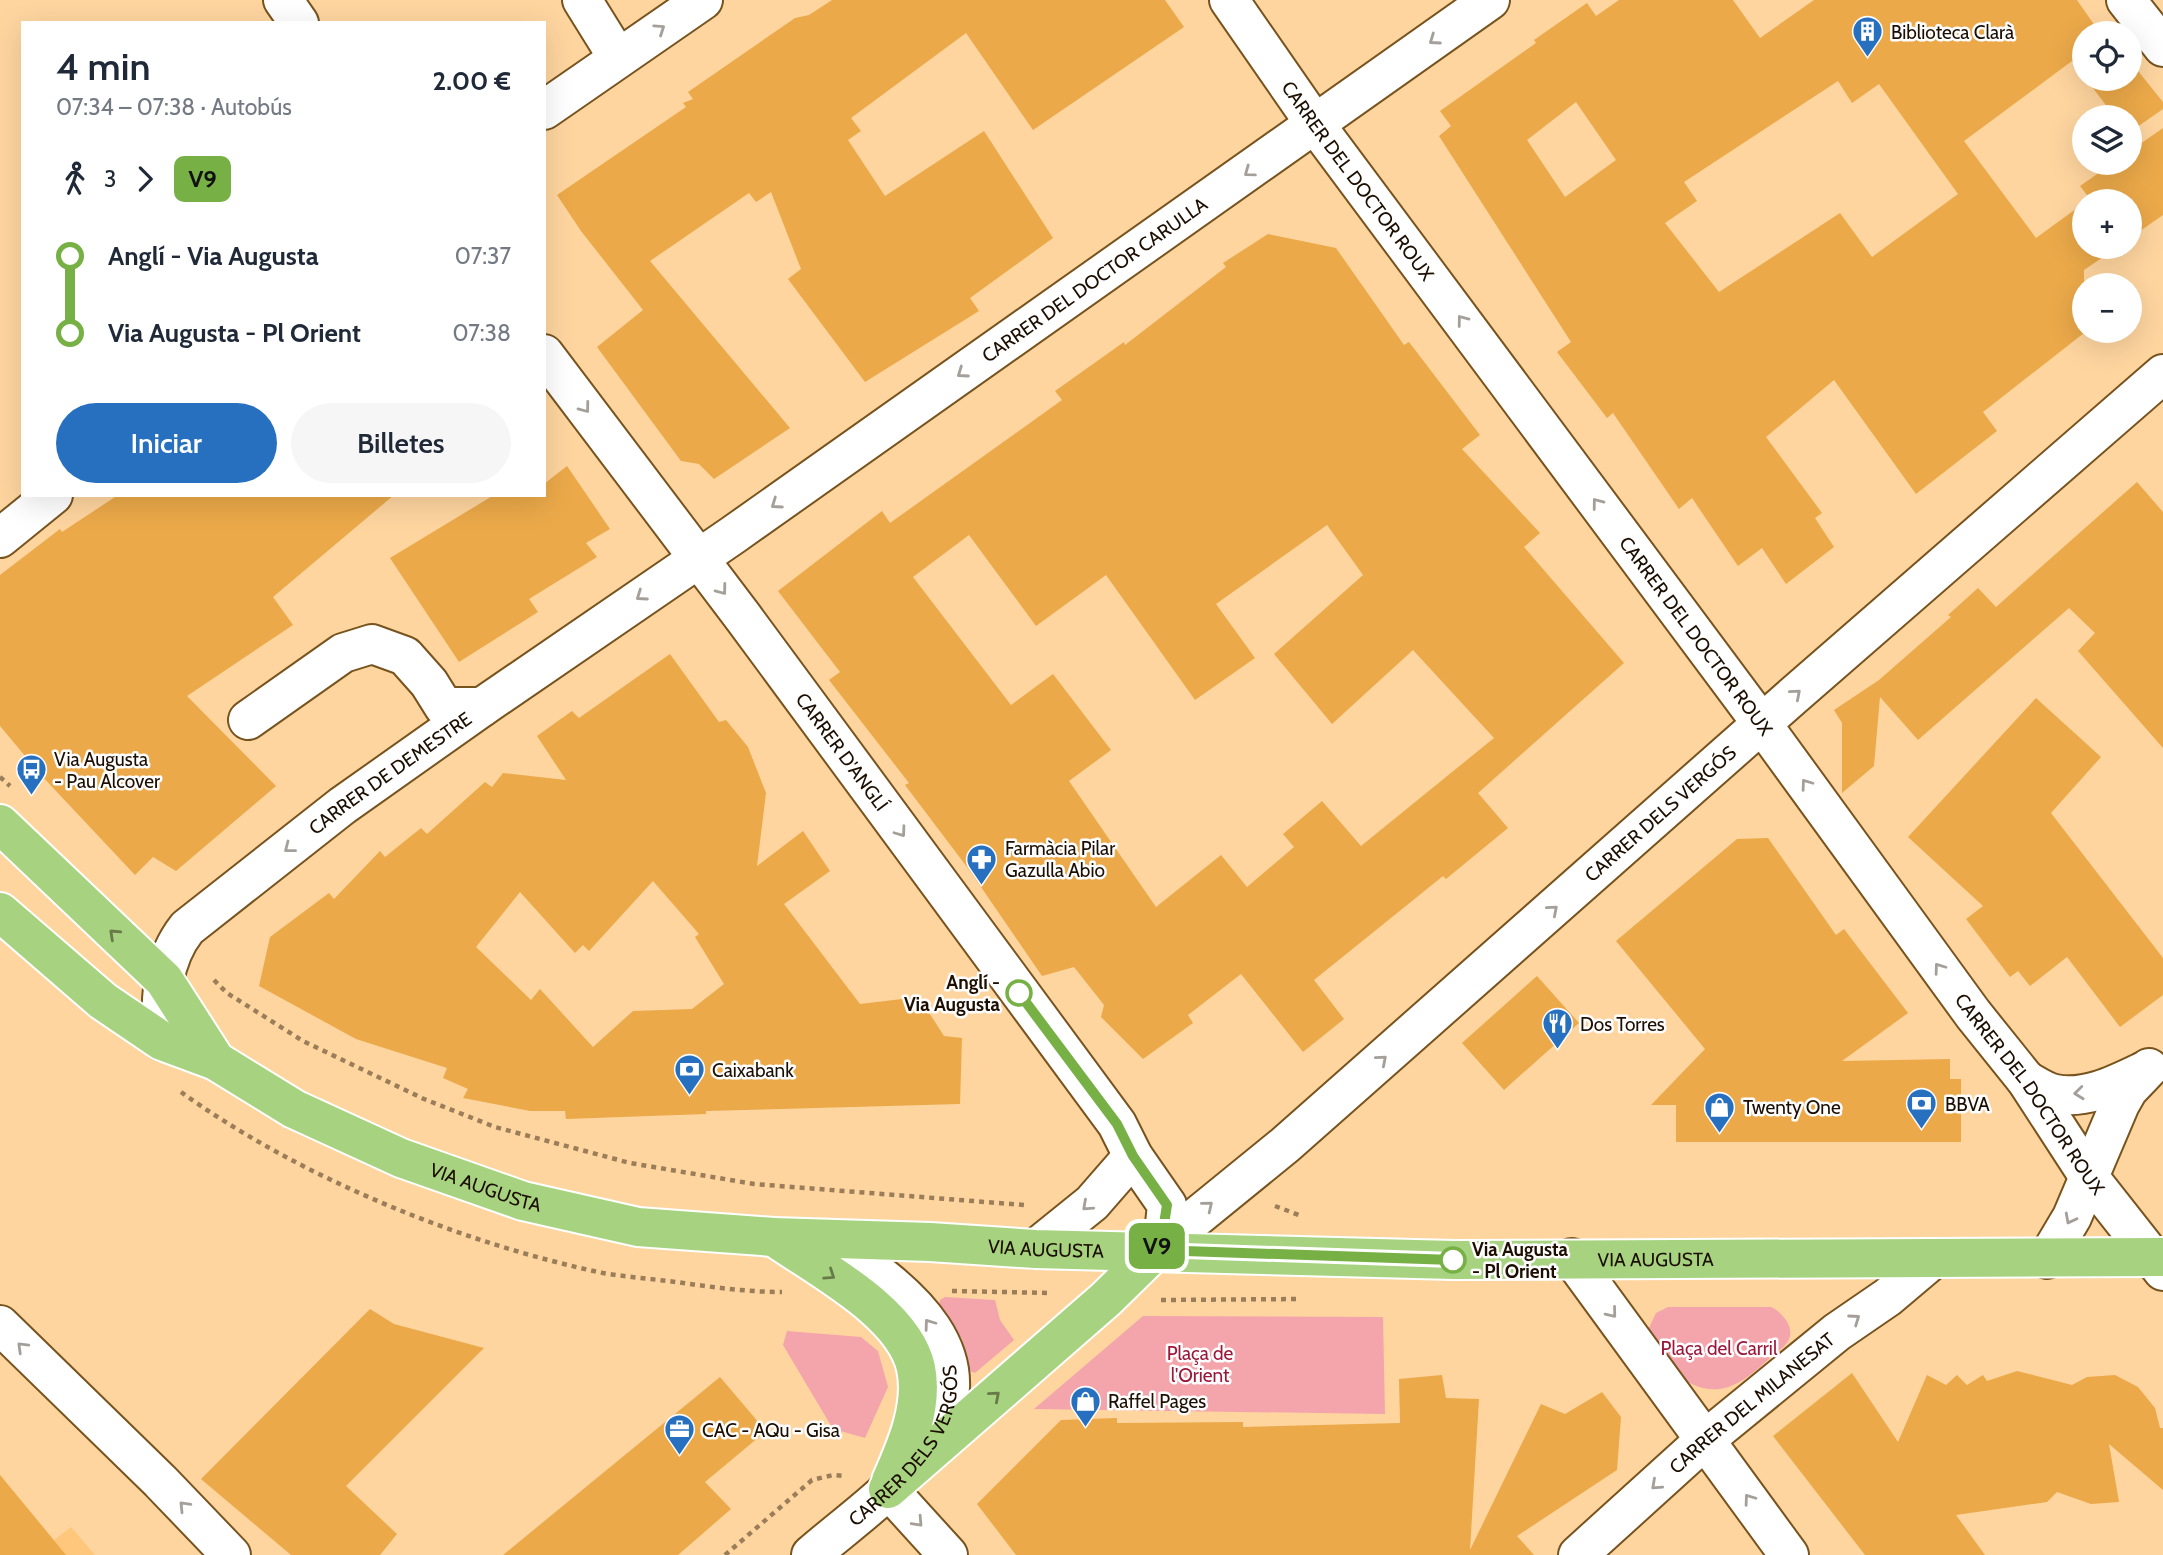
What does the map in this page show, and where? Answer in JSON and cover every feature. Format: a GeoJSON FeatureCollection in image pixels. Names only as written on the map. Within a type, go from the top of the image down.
{"type":"FeatureCollection","features":[{"type":"Feature","properties":{"kind":"main road","name":"VIA AUGUSTA"},"geometry":{"type":"LineString","coordinates":[[0,824],[164,980],[216,1061]]}},
{"type":"Feature","properties":{"kind":"main road","name":"VIA AUGUSTA"},"geometry":{"type":"LineString","coordinates":[[0,912],[103,1001],[162,1041],[216,1061],[294,1109],[401,1158],[523,1201],[638,1227],[774,1237],[930,1242],[1035,1249],[1156,1250],[1454,1260],[2047,1259],[2159,1262]]}},
{"type":"Feature","properties":{"kind":"main road"},"geometry":{"type":"LineString","coordinates":[[774,1237],[870,1301],[908,1345],[916,1367],[918,1389],[915,1414],[888,1489]]}},
{"type":"Feature","properties":{"kind":"main road"},"geometry":{"type":"LineString","coordinates":[[888,1489],[1106,1299],[1156,1250]]}},
{"type":"Feature","properties":{"kind":"street"},"geometry":{"type":"LineString","coordinates":[[283,0],[298,21]]}},
{"type":"Feature","properties":{"kind":"street"},"geometry":{"type":"LineString","coordinates":[[582,0],[618,58]]}},
{"type":"Feature","properties":{"kind":"street"},"geometry":{"type":"LineString","coordinates":[[546,109],[703,0]]}},
{"type":"Feature","properties":{"kind":"street","name":"CARRER DEL DOCTOR ROUX"},"geometry":{"type":"LineString","coordinates":[[1229,0],[1315,124],[1762,724],[1973,1014],[2026,1080],[2090,1177],[2159,1262]]}},
{"type":"Feature","properties":{"kind":"street","name":"CARRER DEL DOCTOR CARULLA"},"geometry":{"type":"LineString","coordinates":[[697,557],[733,535],[1490,0]]}},
{"type":"Feature","properties":{"kind":"street"},"geometry":{"type":"LineString","coordinates":[[2126,0],[2163,47]]}},
{"type":"Feature","properties":{"kind":"street","name":"CARRER D'ANGLÍ"},"geometry":{"type":"LineString","coordinates":[[546,357],[1117,1124],[1133,1156],[1167,1205],[1156,1250]]}},
{"type":"Feature","properties":{"kind":"street","name":"CARRER DELS VERGÓS"},"geometry":{"type":"LineString","coordinates":[[1156,1250],[1285,1145],[2163,374]]}},
{"type":"Feature","properties":{"kind":"street"},"geometry":{"type":"LineString","coordinates":[[0,538],[51,497]]}},
{"type":"Feature","properties":{"kind":"street","name":"CARRER DE DEMESTRE"},"geometry":{"type":"LineString","coordinates":[[162,1041],[164,980],[174,944],[187,928],[342,806],[697,557]]}},
{"type":"Feature","properties":{"kind":"street"},"geometry":{"type":"LineString","coordinates":[[248,720],[343,653],[372,644],[405,656],[429,683],[444,707],[482,707]]}},
{"type":"Feature","properties":{"kind":"street"},"geometry":{"type":"LineString","coordinates":[[2026,1080],[2054,1094],[2086,1094],[2107,1088],[2156,1063]]}},
{"type":"Feature","properties":{"kind":"street"},"geometry":{"type":"LineString","coordinates":[[2047,1259],[2090,1177],[2120,1104],[2128,1090],[2156,1063]]}},
{"type":"Feature","properties":{"kind":"street"},"geometry":{"type":"LineString","coordinates":[[1035,1249],[1092,1203],[1133,1156]]}},
{"type":"Feature","properties":{"kind":"street","name":"CARRER DELS VERGÓS"},"geometry":{"type":"LineString","coordinates":[[811,1555],[888,1489],[922,1453],[944,1415],[949,1386],[948,1362],[937,1336],[922,1314],[881,1275],[828,1239]]}},
{"type":"Feature","properties":{"kind":"street"},"geometry":{"type":"LineString","coordinates":[[1572,1258],[1789,1555]]}},
{"type":"Feature","properties":{"kind":"street","name":"CARRER DEL MILANESAT"},"geometry":{"type":"LineString","coordinates":[[1578,1555],[1706,1440],[1837,1332],[1888,1297],[1933,1259]]}},
{"type":"Feature","properties":{"kind":"street"},"geometry":{"type":"LineString","coordinates":[[0,1325],[160,1481],[231,1555]]}},
{"type":"Feature","properties":{"kind":"street"},"geometry":{"type":"LineString","coordinates":[[888,1489],[948,1555]]}},
{"type":"Feature","properties":{"kind":"path"},"geometry":{"type":"LineString","coordinates":[[208,975],[227,993],[303,1041],[424,1100],[495,1127],[630,1163],[754,1184],[1028,1205]]}},
{"type":"Feature","properties":{"kind":"path"},"geometry":{"type":"LineString","coordinates":[[989,1291],[1038,1292]]}},
{"type":"Feature","properties":{"kind":"path","name":"CARRER DELS VERGÓS"},"geometry":{"type":"LineString","coordinates":[[725,1555],[812,1480],[833,1475],[849,1477]]}},
{"type":"Feature","properties":{"kind":"shaded area"},"geometry":{"type":"Polygon","coordinates":[[[0,1475],[54,1540],[71,1527],[95,1555],[0,1555],[0,1475]]]}},
{"type":"Feature","properties":{"kind":"green space"},"geometry":{"type":"Polygon","coordinates":[[[945,1297],[995,1300],[1000,1320],[1014,1340],[975,1373],[970,1371],[962,1339],[939,1306],[940,1300],[945,1297]]]}},
{"type":"Feature","properties":{"kind":"green space","name":"Plaça del Carril"},"geometry":{"type":"Polygon","coordinates":[[[1668,1307],[1771,1307],[1787,1321],[1790,1336],[1783,1347],[1736,1384],[1726,1388],[1704,1388],[1692,1384],[1678,1374],[1648,1330],[1656,1313],[1668,1307]]]}},
{"type":"Feature","properties":{"kind":"green space","name":"Plaça de l'Orient"},"geometry":{"type":"Polygon","coordinates":[[[1143,1316],[1383,1317],[1385,1414],[1034,1409],[1143,1316]]]}},
{"type":"Feature","properties":{"kind":"green space"},"geometry":{"type":"Polygon","coordinates":[[[787,1331],[861,1337],[878,1351],[888,1387],[865,1438],[833,1429],[783,1345],[787,1331]]]}},
{"type":"Feature","properties":{"kind":"building"},"geometry":{"type":"Polygon","coordinates":[[[832,0],[1165,0],[1184,27],[1033,130],[966,33],[851,118],[861,131],[848,140],[885,196],[984,131],[1053,238],[970,298],[979,311],[865,382],[788,279],[801,269],[771,192],[756,202],[749,193],[650,261],[790,428],[714,479],[699,464],[681,461],[597,347],[643,310],[581,231],[557,195],[686,107],[683,103],[693,99],[688,92],[795,18],[809,15],[832,0]]]}},
{"type":"Feature","properties":{"kind":"building"},"geometry":{"type":"Polygon","coordinates":[[[1619,0],[1733,0],[1760,38],[1814,0],[2077,0],[2092,21],[2072,21],[2072,61],[1964,141],[2036,238],[2072,212],[2072,259],[2100,259],[2084,270],[2084,273],[2072,273],[2072,342],[1983,412],[1997,431],[1916,494],[1834,380],[1766,437],[1822,513],[1815,518],[1834,547],[1786,584],[1762,548],[1738,566],[1692,498],[1679,509],[1613,413],[1607,418],[1557,352],[1571,342],[1439,136],[1451,126],[1440,111],[1587,3],[1596,16],[1619,0]],[[1838,81],[1684,182],[1697,201],[1665,223],[1719,292],[1840,213],[1872,257],[1958,194],[1879,84],[1852,103],[1838,81]],[[1576,102],[1527,140],[1565,197],[1616,160],[1576,102]]]}},
{"type":"Feature","properties":{"kind":"building"},"geometry":{"type":"Polygon","coordinates":[[[2142,76],[2163,102],[2163,109],[2142,124],[2142,105],[2106,105],[2095,91],[2142,91],[2142,76]]]}},
{"type":"Feature","properties":{"kind":"building"},"geometry":{"type":"Polygon","coordinates":[[[2163,128],[2163,215],[2142,230],[2142,189],[2082,189],[2080,186],[2096,175],[2142,175],[2142,143],[2163,128]]]}},
{"type":"Feature","properties":{"kind":"building"},"geometry":{"type":"Polygon","coordinates":[[[1268,234],[1336,248],[1404,345],[1409,342],[1480,435],[1462,449],[1540,533],[1524,547],[1624,663],[1478,793],[1508,828],[1446,879],[1443,876],[1314,980],[1344,1019],[1303,1052],[1241,974],[1188,1015],[1193,1023],[1143,1059],[1101,1017],[1104,1005],[1074,967],[1042,976],[970,871],[905,785],[909,783],[829,680],[840,672],[778,591],[882,511],[890,523],[1062,400],[1055,391],[1124,342],[1125,345],[1226,267],[1223,263],[1268,234]],[[1327,525],[1216,604],[1255,658],[1195,700],[1106,575],[1036,626],[969,535],[913,577],[1011,705],[1053,674],[1111,750],[1069,781],[1156,907],[1221,855],[1247,887],[1294,847],[1283,834],[1322,801],[1361,846],[1494,738],[1413,650],[1332,724],[1274,654],[1363,575],[1327,525]]]}},
{"type":"Feature","properties":{"kind":"building"},"geometry":{"type":"Polygon","coordinates":[[[567,466],[610,529],[586,543],[597,557],[529,599],[538,612],[459,662],[390,558],[491,497],[546,497],[546,482],[567,466]]]}},
{"type":"Feature","properties":{"kind":"building"},"geometry":{"type":"Polygon","coordinates":[[[2137,482],[2163,512],[2163,748],[2078,651],[2095,633],[2069,608],[1918,740],[1880,697],[1874,766],[1842,793],[1842,723],[1834,710],[1879,680],[1951,617],[1948,615],[1978,588],[1996,607],[2137,482]]]}},
{"type":"Feature","properties":{"kind":"building"},"geometry":{"type":"Polygon","coordinates":[[[115,497],[392,497],[273,597],[293,625],[187,696],[276,786],[176,871],[153,857],[135,875],[41,775],[0,726],[0,575],[60,529],[62,532],[115,497]]]}},
{"type":"Feature","properties":{"kind":"building"},"geometry":{"type":"Polygon","coordinates":[[[670,654],[719,722],[726,720],[748,747],[766,793],[757,866],[803,831],[830,871],[784,904],[860,1004],[919,997],[944,1036],[962,1038],[960,1104],[706,1111],[706,1114],[566,1119],[565,1111],[530,1111],[463,1098],[468,1089],[443,1078],[447,1068],[356,1039],[259,986],[270,937],[329,893],[334,899],[380,851],[385,857],[421,828],[427,834],[485,782],[492,787],[503,773],[566,780],[537,736],[572,711],[579,718],[670,654]],[[653,881],[589,951],[583,945],[575,953],[520,892],[476,947],[531,1000],[540,989],[593,1047],[633,1011],[692,1009],[724,984],[695,937],[699,934],[653,881]]]}},
{"type":"Feature","properties":{"kind":"building"},"geometry":{"type":"Polygon","coordinates":[[[2036,698],[2101,757],[2051,813],[2163,958],[2163,995],[2120,1027],[2067,957],[2030,986],[2018,971],[2010,977],[1966,919],[1983,906],[1908,837],[2036,698]]]}},
{"type":"Feature","properties":{"kind":"building"},"geometry":{"type":"Polygon","coordinates":[[[1768,838],[1836,935],[1844,929],[1908,1013],[1842,1061],[1950,1059],[1950,1079],[1961,1079],[1961,1142],[1676,1142],[1676,1105],[1651,1105],[1705,1049],[1616,941],[1737,839],[1768,838]]]}},
{"type":"Feature","properties":{"kind":"building"},"geometry":{"type":"Polygon","coordinates":[[[1537,976],[1579,1023],[1504,1090],[1462,1043],[1537,976]]]}},
{"type":"Feature","properties":{"kind":"building"},"geometry":{"type":"Polygon","coordinates":[[[370,1309],[394,1324],[484,1348],[346,1486],[397,1534],[380,1555],[291,1555],[201,1479],[370,1309]]]}},
{"type":"Feature","properties":{"kind":"building"},"geometry":{"type":"Polygon","coordinates":[[[2017,1371],[2072,1385],[2087,1377],[2115,1375],[2138,1387],[2155,1408],[2160,1428],[2163,1428],[2163,1490],[2109,1444],[2119,1502],[2091,1504],[2057,1492],[2047,1502],[1956,1515],[1985,1555],[1865,1555],[1773,1436],[1852,1373],[1898,1442],[1927,1375],[1946,1385],[1957,1375],[1967,1385],[1983,1375],[1987,1381],[2017,1371]]]}},
{"type":"Feature","properties":{"kind":"building"},"geometry":{"type":"Polygon","coordinates":[[[1442,1375],[1446,1398],[1479,1399],[1470,1550],[1541,1404],[1565,1414],[1602,1392],[1621,1417],[1617,1470],[1517,1536],[1534,1555],[1016,1555],[977,1504],[1061,1420],[1117,1418],[1117,1423],[1243,1422],[1243,1427],[1400,1423],[1399,1379],[1442,1375]]]}},
{"type":"Feature","properties":{"kind":"building","name":"CAC - AQu - Gisa"},"geometry":{"type":"Polygon","coordinates":[[[720,1377],[766,1431],[705,1482],[731,1509],[678,1555],[503,1555],[720,1377]]]}},
{"type":"Feature","properties":{"kind":"building"},"geometry":{"type":"Polygon","coordinates":[[[0,1475],[66,1555],[0,1555],[0,1475]]]}},
{"type":"Feature","properties":{"kind":"bus line","name":"V9"},"geometry":{"type":"LineString","coordinates":[[1019,993],[1117,1124],[1133,1156],[1167,1205],[1156,1250],[1453,1260]]}},
{"type":"Feature","properties":{"kind":"place","name":"Biblioteca Clarà"},"geometry":{"type":"Point","coordinates":[1868,59]}},
{"type":"Feature","properties":{"kind":"place","name":"Via Augusta - Pau Alcover"},"geometry":{"type":"Point","coordinates":[31,797]}},
{"type":"Feature","properties":{"kind":"place","name":"Farmàcia Pilar Gazulla Abio"},"geometry":{"type":"Point","coordinates":[982,886]}},
{"type":"Feature","properties":{"kind":"place","name":"Anglí - Via Augusta"},"geometry":{"type":"Point","coordinates":[1019,993]}},
{"type":"Feature","properties":{"kind":"place","name":"Dos Torres"},"geometry":{"type":"Point","coordinates":[1557,1051]}},
{"type":"Feature","properties":{"kind":"place","name":"Caixabank"},"geometry":{"type":"Point","coordinates":[689,1097]}},
{"type":"Feature","properties":{"kind":"place","name":"BBVA"},"geometry":{"type":"Point","coordinates":[1922,1131]}},
{"type":"Feature","properties":{"kind":"place","name":"Twenty One"},"geometry":{"type":"Point","coordinates":[1720,1134]}},
{"type":"Feature","properties":{"kind":"place","name":"Via Augusta - Pl Orient"},"geometry":{"type":"Point","coordinates":[1453,1260]}},
{"type":"Feature","properties":{"kind":"place","name":"Raffel Pages"},"geometry":{"type":"Point","coordinates":[1085,1428]}},
{"type":"Feature","properties":{"kind":"place","name":"CAC - AQu - Gisa"},"geometry":{"type":"Point","coordinates":[679,1457]}}]}
